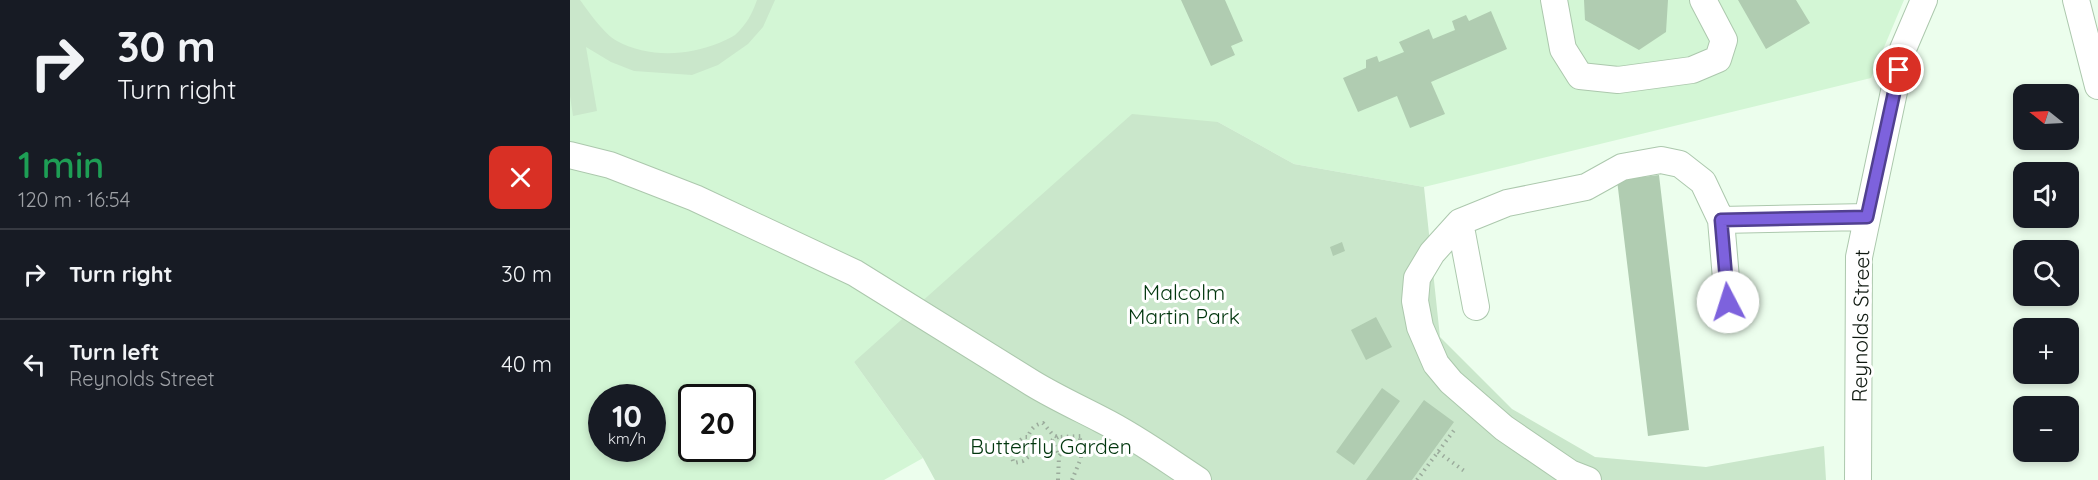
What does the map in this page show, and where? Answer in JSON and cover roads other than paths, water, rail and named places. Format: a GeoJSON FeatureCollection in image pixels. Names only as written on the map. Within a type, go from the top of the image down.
{"type":"FeatureCollection","features":[{"type":"Feature","properties":{"kind":"street"},"geometry":{"type":"LineString","coordinates":[[1554,0],[1563,49],[1580,76],[1618,80],[1692,70],[1719,59],[1724,40],[1703,0]]}},
{"type":"Feature","properties":{"kind":"street","name":"Reynolds Street"},"geometry":{"type":"LineString","coordinates":[[1858,480],[1859,257],[1903,49],[1924,0]]}},
{"type":"Feature","properties":{"kind":"street"},"geometry":{"type":"LineString","coordinates":[[2076,0],[2098,86]]}},
{"type":"Feature","properties":{"kind":"street"},"geometry":{"type":"LineString","coordinates":[[570,155],[610,165],[695,198],[855,273],[1032,384],[1134,438],[1198,480]]}},
{"type":"Feature","properties":{"kind":"street"},"geometry":{"type":"LineString","coordinates":[[1588,480],[1570,473],[1501,426],[1451,382],[1436,364],[1420,327],[1415,301],[1418,278],[1432,253],[1460,222],[1507,203],[1586,187],[1622,167],[1661,160],[1680,164],[1703,182],[1721,220],[1728,302]]}},
{"type":"Feature","properties":{"kind":"street"},"geometry":{"type":"LineString","coordinates":[[1721,220],[1867,217]]}},
{"type":"Feature","properties":{"kind":"street"},"geometry":{"type":"LineString","coordinates":[[1460,222],[1476,307]]}},
{"type":"Feature","properties":{"kind":"park label","name":"Malcolm Martin Park"},"geometry":{"type":"Point","coordinates":[1184,304]}},
{"type":"Feature","properties":{"kind":"park label","name":"Butterfly Garden"},"geometry":{"type":"Point","coordinates":[1051,446]}}]}
